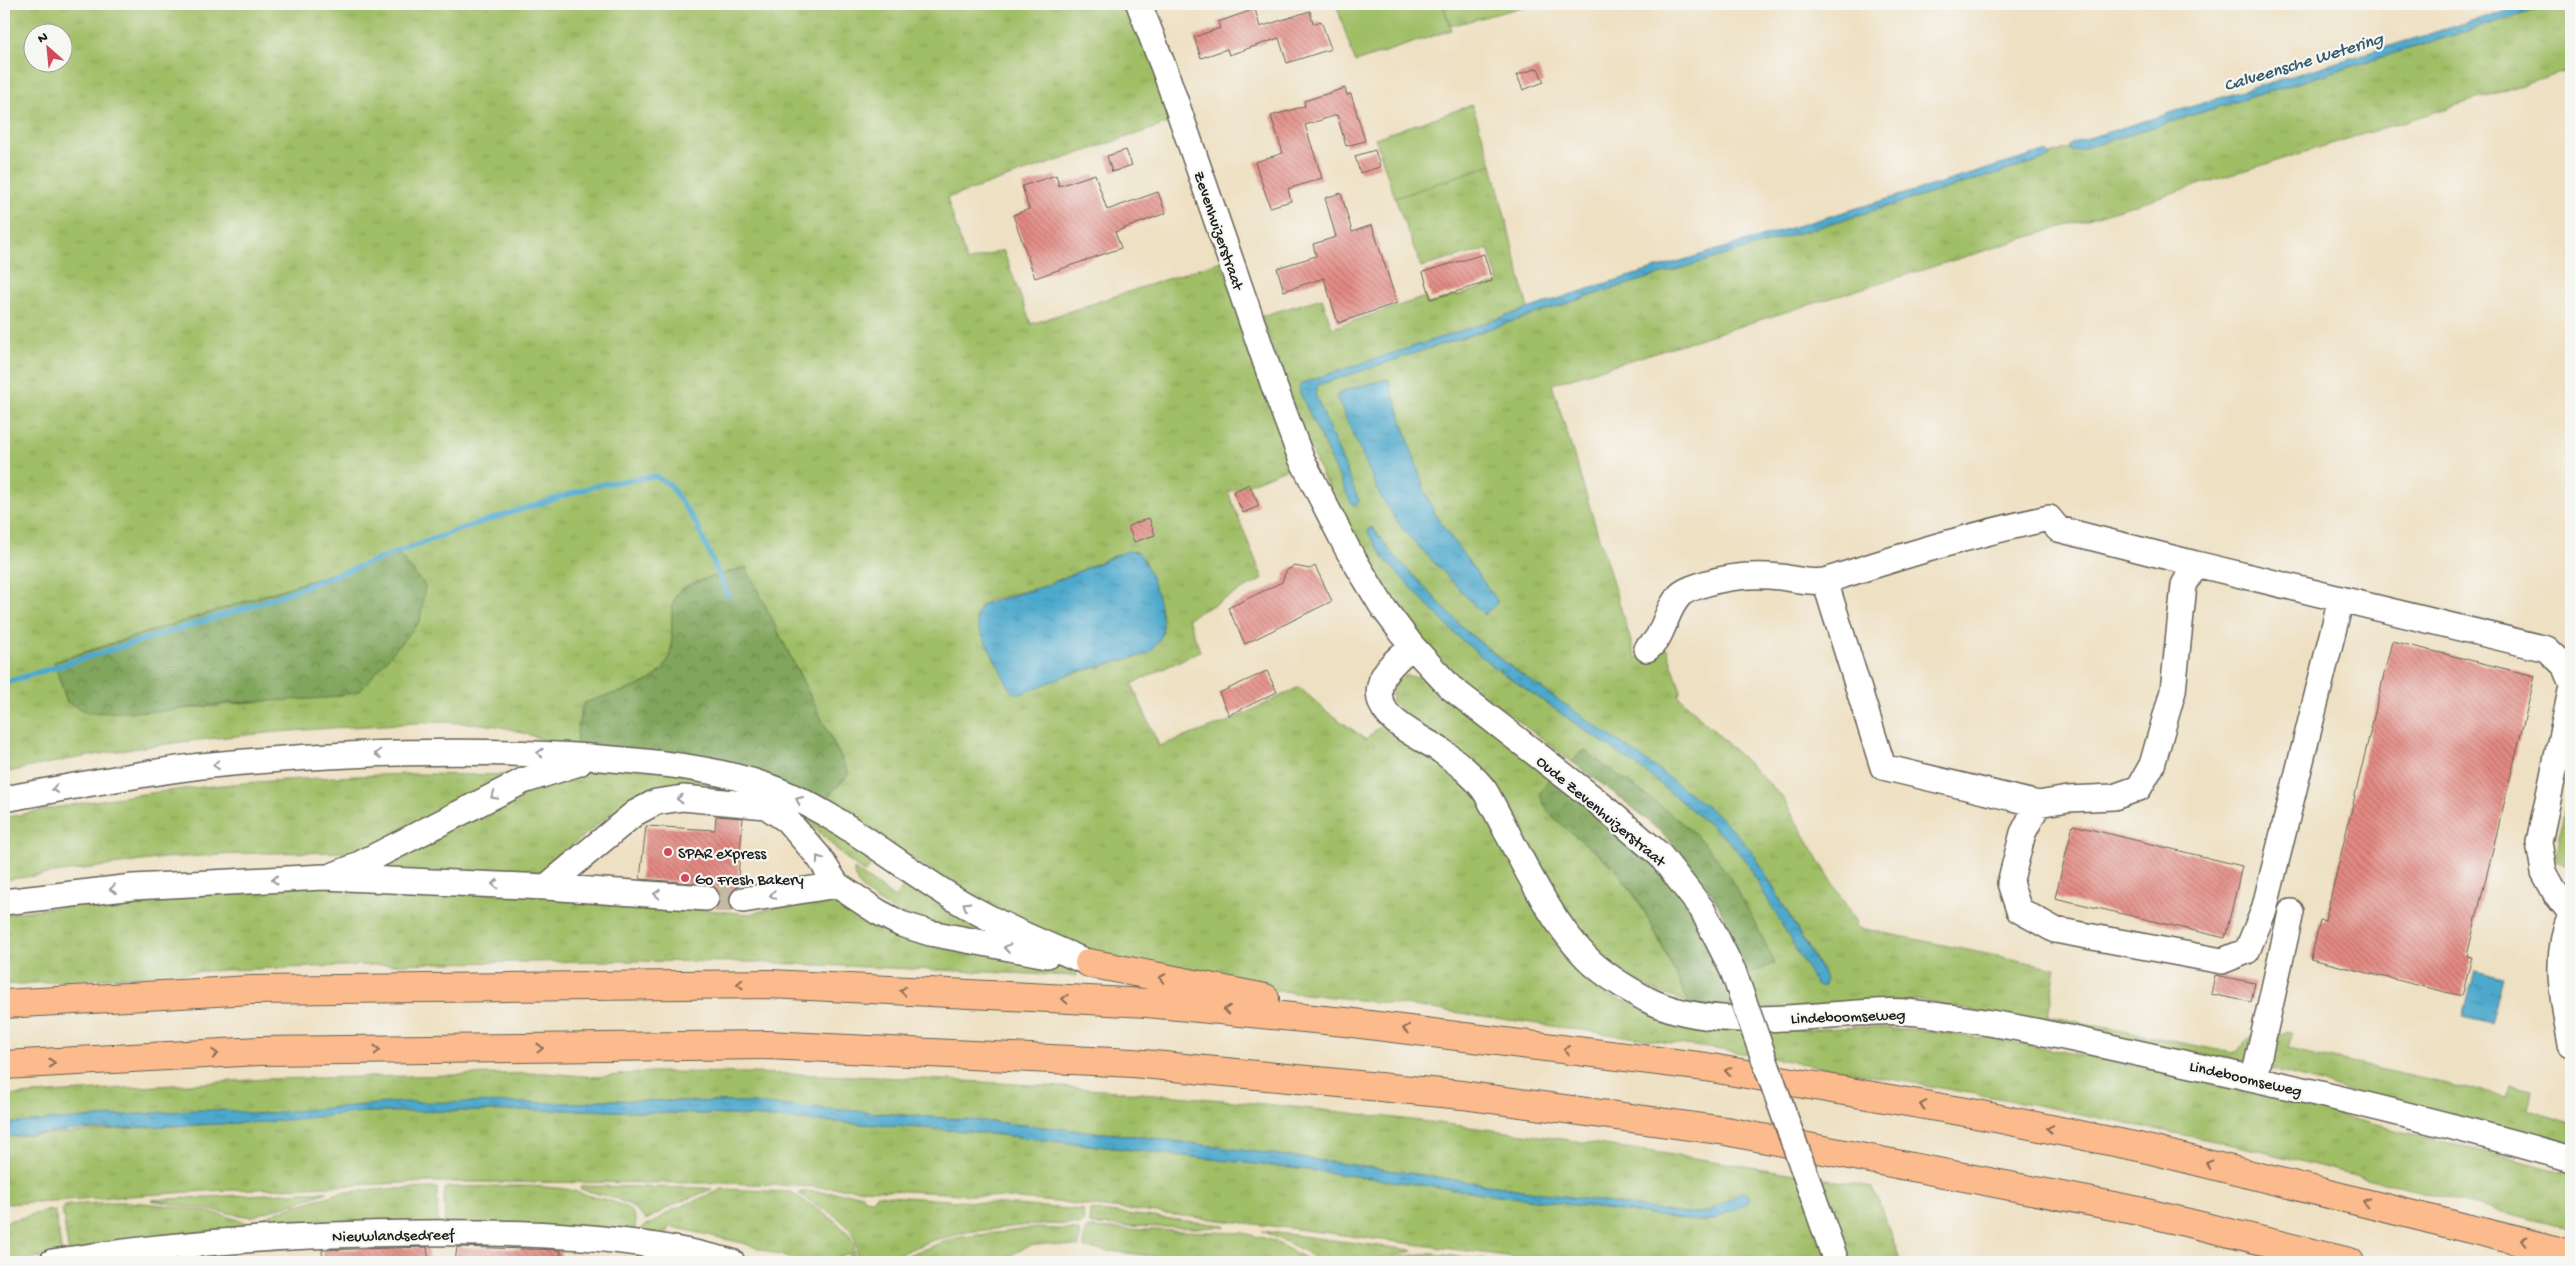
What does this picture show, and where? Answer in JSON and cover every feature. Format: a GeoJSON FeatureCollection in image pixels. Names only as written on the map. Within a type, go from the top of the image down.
{"type":"FeatureCollection","features":[{"type":"Feature","properties":{"kind":"highway"},"geometry":{"type":"LineString","coordinates":[[1089,963],[1283,1002],[1345,1022]]}},
{"type":"Feature","properties":{"kind":"highway"},"geometry":{"type":"LineString","coordinates":[[4,1004],[251,990],[770,984],[1147,1003],[1345,1022],[1706,1067],[1971,1113],[2139,1146],[2571,1254]]}},
{"type":"Feature","properties":{"kind":"highway"},"geometry":{"type":"LineString","coordinates":[[4,1066],[259,1052],[768,1045],[1133,1063],[1462,1095],[1726,1131],[2139,1211],[2350,1262]]}},
{"type":"Feature","properties":{"kind":"street","name":"Zevenhuizerstraat"},"geometry":{"type":"LineString","coordinates":[[1139,4],[1181,117],[1274,386],[1301,458]]}},
{"type":"Feature","properties":{"kind":"street","name":"Oude Zevenhuizerstraat"},"geometry":{"type":"LineString","coordinates":[[1301,458],[1348,550],[1382,606],[1412,646],[1450,686],[1593,798],[1660,855],[1702,909],[1733,971],[1833,1253]]}},
{"type":"Feature","properties":{"kind":"street"},"geometry":{"type":"LineString","coordinates":[[1647,650],[1656,643],[1664,622],[1680,594],[1690,588],[1738,576],[1761,575],[1812,582],[1825,581],[1934,546],[2048,518],[2058,528],[2196,564],[2548,649],[2564,665],[2571,682]]}},
{"type":"Feature","properties":{"kind":"street"},"geometry":{"type":"LineString","coordinates":[[1825,581],[1883,767],[2038,804],[2068,799],[2114,797],[2139,788],[2152,765],[2173,691],[2184,585],[2196,564]]}},
{"type":"Feature","properties":{"kind":"street"},"geometry":{"type":"LineString","coordinates":[[2038,804],[2022,833],[2010,883],[2019,910],[2055,930],[2222,961],[2247,951],[2264,910],[2341,599]]}},
{"type":"Feature","properties":{"kind":"street","name":"Lindeboomseweg"},"geometry":{"type":"LineString","coordinates":[[1412,646],[1383,678],[1379,696],[1386,713],[1394,721],[1442,751],[1474,777],[1567,935],[1588,959],[1610,977],[1648,1000],[1679,1011],[1716,1017],[1795,1018],[1876,1012],[1908,1012],[1951,1017],[2046,1033],[2254,1078],[2413,1116],[2571,1159]]}},
{"type":"Feature","properties":{"kind":"street"},"geometry":{"type":"LineString","coordinates":[[2571,690],[2539,842],[2544,872],[2556,894],[2571,914],[2565,930],[2560,979],[2571,1044]]}},
{"type":"Feature","properties":{"kind":"street"},"geometry":{"type":"LineString","coordinates":[[4,799],[200,766],[324,756],[464,751],[535,753],[606,758],[704,770],[777,790],[830,815],[928,882],[976,911],[1089,963]]}},
{"type":"Feature","properties":{"kind":"street"},"geometry":{"type":"LineString","coordinates":[[324,877],[352,868],[523,781],[564,766],[606,758]]}},
{"type":"Feature","properties":{"kind":"street"},"geometry":{"type":"LineString","coordinates":[[546,886],[642,808],[664,800],[683,798],[766,806],[787,820],[819,857],[837,885],[878,912],[914,929],[947,937],[1089,963]]}},
{"type":"Feature","properties":{"kind":"street"},"geometry":{"type":"LineString","coordinates":[[4,902],[133,887],[324,877],[546,886],[706,898]]}},
{"type":"Feature","properties":{"kind":"street"},"geometry":{"type":"LineString","coordinates":[[743,900],[837,885]]}},
{"type":"Feature","properties":{"kind":"street"},"geometry":{"type":"LineString","coordinates":[[2254,1078],[2292,912]]}},
{"type":"Feature","properties":{"kind":"street","name":"Nieuwlandsedreef"},"geometry":{"type":"LineString","coordinates":[[52,1262],[254,1239],[346,1234],[496,1232],[631,1241],[700,1253],[732,1262]]}},
{"type":"Feature","properties":{"kind":"green space"},"geometry":{"type":"Polygon","coordinates":[[[4,4],[1130,4],[1175,121],[947,198],[967,262],[1003,250],[1031,324],[1221,261],[1294,466],[1228,492],[1263,579],[1188,618],[1200,651],[1132,684],[1159,746],[1230,721],[1299,687],[1326,711],[1366,739],[1381,725],[1453,768],[1472,787],[1558,940],[1577,969],[1604,995],[1720,1028],[1779,1031],[1864,1027],[1908,1029],[1998,1040],[2174,1074],[2571,1174],[2571,1229],[2243,1147],[2031,1104],[1749,1054],[1404,1005],[1295,993],[1146,967],[1035,933],[821,804],[849,774],[746,567],[696,582],[683,588],[676,595],[672,614],[673,646],[667,665],[660,673],[640,685],[581,707],[576,750],[493,725],[448,722],[262,733],[132,749],[4,773],[4,4]],[[397,553],[54,662],[67,702],[163,711],[360,691],[376,671],[425,586],[397,553]],[[1118,554],[1045,586],[987,601],[978,627],[1011,690],[1148,654],[1163,632],[1151,579],[1144,560],[1118,554]]]}},
{"type":"Feature","properties":{"kind":"green space"},"geometry":{"type":"Polygon","coordinates":[[[1347,4],[1443,4],[1451,30],[1355,62],[1337,7],[1347,4]]]}},
{"type":"Feature","properties":{"kind":"green space"},"geometry":{"type":"Polygon","coordinates":[[[1443,4],[1534,4],[1450,26],[1443,4]]]}},
{"type":"Feature","properties":{"kind":"green space"},"geometry":{"type":"Polygon","coordinates":[[[2555,4],[2571,4],[2571,70],[1552,384],[1636,658],[1667,649],[1681,691],[1678,696],[1780,794],[1856,922],[1855,927],[2056,968],[2048,1016],[2233,1053],[2252,1036],[2244,1065],[1918,1000],[1761,1010],[1747,974],[1775,963],[1732,882],[1718,861],[1689,829],[1583,750],[1572,762],[1453,671],[1419,638],[1386,596],[1329,491],[1306,439],[1261,316],[1322,298],[1332,328],[1425,297],[1428,304],[1499,283],[1488,249],[1421,267],[1395,198],[1492,164],[1528,309],[1302,383],[1300,393],[1351,502],[1356,506],[1359,501],[1315,394],[1317,385],[1602,292],[2049,158],[2050,154],[2069,148],[2072,152],[2555,4]],[[1388,379],[1349,389],[1337,396],[1381,497],[1404,531],[1484,615],[1497,602],[1437,518],[1426,494],[1388,379]],[[1372,527],[1431,607],[1457,636],[1494,667],[1643,770],[1728,840],[1747,863],[1822,987],[1826,979],[1755,856],[1466,631],[1391,552],[1372,527]]]}},
{"type":"Feature","properties":{"kind":"green space"},"geometry":{"type":"Polygon","coordinates":[[[1472,105],[1492,164],[1395,198],[1375,138],[1472,105]]]}},
{"type":"Feature","properties":{"kind":"green space"},"geometry":{"type":"Polygon","coordinates":[[[398,553],[425,586],[420,621],[360,691],[327,698],[230,703],[163,711],[88,713],[67,702],[54,662],[398,553]]]}},
{"type":"Feature","properties":{"kind":"green space"},"geometry":{"type":"Polygon","coordinates":[[[746,567],[849,774],[821,804],[576,750],[578,725],[584,703],[642,684],[658,674],[666,664],[672,640],[673,604],[677,595],[684,588],[698,581],[746,567]]]}},
{"type":"Feature","properties":{"kind":"green space"},"geometry":{"type":"Polygon","coordinates":[[[1406,676],[1420,677],[1431,683],[1551,775],[1548,813],[1618,871],[1647,916],[1690,1004],[1648,988],[1609,963],[1565,919],[1496,794],[1415,727],[1392,701],[1392,690],[1397,680],[1406,676]]]}},
{"type":"Feature","properties":{"kind":"green space"},"geometry":{"type":"Polygon","coordinates":[[[1584,750],[1663,808],[1703,842],[1716,857],[1738,891],[1775,963],[1747,974],[1723,915],[1700,876],[1668,839],[1650,822],[1572,762],[1584,750]]]}},
{"type":"Feature","properties":{"kind":"green space"},"geometry":{"type":"Polygon","coordinates":[[[2571,762],[2571,867],[2555,861],[2571,762]]]}},
{"type":"Feature","properties":{"kind":"green space"},"geometry":{"type":"Polygon","coordinates":[[[614,768],[689,774],[738,784],[785,801],[833,825],[918,884],[950,903],[1032,945],[948,931],[922,923],[890,909],[864,891],[856,880],[854,869],[895,898],[903,887],[871,865],[865,873],[851,863],[801,817],[787,808],[772,802],[754,799],[754,790],[693,785],[663,787],[634,795],[561,854],[560,867],[547,875],[533,878],[392,873],[386,863],[386,858],[496,802],[554,780],[614,768]]]}},
{"type":"Feature","properties":{"kind":"green space"},"geometry":{"type":"Polygon","coordinates":[[[410,774],[512,775],[369,852],[258,853],[164,858],[4,880],[4,818],[104,799],[155,792],[308,778],[410,774]]]}},
{"type":"Feature","properties":{"kind":"green space"},"geometry":{"type":"Polygon","coordinates":[[[1551,775],[1625,836],[1660,870],[1675,888],[1690,908],[1703,931],[1733,1010],[1690,1004],[1653,927],[1631,889],[1605,859],[1557,820],[1542,802],[1540,793],[1551,775]]]}},
{"type":"Feature","properties":{"kind":"green space"},"geometry":{"type":"Polygon","coordinates":[[[316,885],[577,897],[749,914],[822,896],[842,903],[927,942],[1078,968],[1076,976],[750,962],[432,963],[224,970],[4,985],[4,914],[117,899],[316,885]]]}},
{"type":"Feature","properties":{"kind":"green space"},"geometry":{"type":"Polygon","coordinates":[[[2288,1030],[2292,1033],[2288,1049],[2506,1097],[2509,1085],[2532,1090],[2528,1110],[2571,1123],[2571,1152],[2273,1070],[2270,1063],[2276,1038],[2288,1030]]]}},
{"type":"Feature","properties":{"kind":"green space"},"geometry":{"type":"Polygon","coordinates":[[[650,1072],[804,1074],[958,1081],[1111,1091],[1264,1104],[1417,1121],[1721,1162],[1873,1187],[1901,1262],[1553,1262],[1281,1227],[1068,1203],[947,1193],[729,1183],[431,1182],[207,1191],[4,1204],[4,1137],[364,1112],[583,1110],[734,1115],[965,1131],[1308,1170],[1705,1222],[1749,1202],[1743,1191],[1708,1212],[1684,1214],[1375,1168],[1144,1137],[993,1122],[739,1102],[599,1100],[585,1103],[53,1120],[4,1124],[4,1096],[266,1079],[547,1073],[596,1077],[650,1072]]]}},
{"type":"Feature","properties":{"kind":"green space"},"geometry":{"type":"Polygon","coordinates":[[[516,1186],[564,1189],[622,1205],[634,1216],[636,1224],[633,1233],[445,1227],[444,1189],[448,1187],[516,1186]]]}},
{"type":"Feature","properties":{"kind":"green space"},"geometry":{"type":"Polygon","coordinates":[[[581,1186],[712,1189],[675,1204],[646,1220],[630,1205],[617,1199],[580,1189],[581,1186]]]}},
{"type":"Feature","properties":{"kind":"green space"},"geometry":{"type":"Polygon","coordinates":[[[437,1188],[438,1227],[255,1231],[254,1225],[258,1220],[290,1207],[343,1192],[437,1188]]]}},
{"type":"Feature","properties":{"kind":"green space"},"geometry":{"type":"Polygon","coordinates":[[[723,1189],[791,1192],[834,1220],[849,1234],[854,1244],[854,1258],[849,1256],[850,1253],[829,1260],[833,1262],[801,1262],[742,1243],[669,1226],[666,1240],[638,1232],[643,1226],[653,1223],[672,1210],[723,1189]]]}},
{"type":"Feature","properties":{"kind":"green space"},"geometry":{"type":"Polygon","coordinates":[[[800,1191],[861,1194],[864,1199],[874,1200],[876,1195],[1084,1210],[1083,1222],[1080,1225],[1037,1224],[967,1232],[931,1241],[879,1262],[856,1262],[857,1248],[854,1237],[848,1227],[831,1213],[799,1194],[800,1191]]]}},
{"type":"Feature","properties":{"kind":"green space"},"geometry":{"type":"Polygon","coordinates":[[[328,1192],[251,1217],[151,1200],[328,1192]]]}},
{"type":"Feature","properties":{"kind":"green space"},"geometry":{"type":"Polygon","coordinates":[[[112,1202],[161,1205],[198,1210],[245,1222],[250,1231],[69,1254],[62,1209],[67,1205],[112,1202]]]}},
{"type":"Feature","properties":{"kind":"green space"},"geometry":{"type":"Polygon","coordinates":[[[50,1210],[55,1211],[62,1255],[4,1262],[4,1222],[50,1210]]]}},
{"type":"Feature","properties":{"kind":"green space"},"geometry":{"type":"Polygon","coordinates":[[[1090,1210],[1224,1225],[1225,1227],[1092,1225],[1089,1223],[1090,1210]]]}},
{"type":"Feature","properties":{"kind":"green space"},"geometry":{"type":"Polygon","coordinates":[[[1036,1228],[1078,1230],[1080,1234],[1079,1247],[1047,1244],[1028,1246],[999,1262],[888,1262],[955,1238],[1036,1228]]]}},
{"type":"Feature","properties":{"kind":"green space"},"geometry":{"type":"Polygon","coordinates":[[[1088,1228],[1244,1233],[1274,1241],[1312,1262],[1202,1262],[1084,1248],[1084,1232],[1088,1228]]]}},
{"type":"Feature","properties":{"kind":"green space"},"geometry":{"type":"Polygon","coordinates":[[[1262,1231],[1413,1251],[1394,1256],[1345,1262],[1319,1262],[1303,1250],[1262,1231]]]}},
{"type":"Feature","properties":{"kind":"green space"},"geometry":{"type":"Polygon","coordinates":[[[1420,1254],[1435,1254],[1504,1262],[1368,1262],[1420,1254]]]}},
{"type":"Feature","properties":{"kind":"water"},"geometry":{"type":"Polygon","coordinates":[[[2527,4],[2555,4],[2072,152],[2070,150],[2072,143],[2527,4]]]}},
{"type":"Feature","properties":{"kind":"water"},"geometry":{"type":"Polygon","coordinates":[[[2047,151],[2050,154],[2049,158],[1602,292],[1318,385],[1315,394],[1359,501],[1356,506],[1351,503],[1300,393],[1299,386],[1302,383],[1597,286],[2047,151]]]}},
{"type":"Feature","properties":{"kind":"water"},"geometry":{"type":"Polygon","coordinates":[[[1388,379],[1426,494],[1437,518],[1498,602],[1484,615],[1404,531],[1381,497],[1336,396],[1349,389],[1388,379]]]}},
{"type":"Feature","properties":{"kind":"water"},"geometry":{"type":"Polygon","coordinates":[[[1372,527],[1391,552],[1466,631],[1505,663],[1648,762],[1718,815],[1738,835],[1755,856],[1826,980],[1822,987],[1816,985],[1747,863],[1728,840],[1643,770],[1494,667],[1457,636],[1385,560],[1368,533],[1368,529],[1372,527]]]}},
{"type":"Feature","properties":{"kind":"water"},"geometry":{"type":"Polygon","coordinates":[[[1127,551],[1138,552],[1143,559],[1156,590],[1161,612],[1162,634],[1155,646],[1148,654],[1072,673],[1021,694],[1011,691],[978,627],[976,617],[981,605],[1045,586],[1127,551]]]}},
{"type":"Feature","properties":{"kind":"water"},"geometry":{"type":"Polygon","coordinates":[[[2475,970],[2503,977],[2491,1024],[2463,1017],[2475,970]]]}},
{"type":"Feature","properties":{"kind":"water"},"geometry":{"type":"Polygon","coordinates":[[[599,1100],[739,1102],[993,1122],[1144,1137],[1375,1168],[1684,1214],[1708,1212],[1743,1191],[1750,1197],[1749,1202],[1712,1220],[1696,1221],[1308,1170],[965,1131],[734,1115],[583,1110],[364,1112],[266,1122],[75,1130],[4,1137],[4,1124],[194,1110],[227,1110],[257,1114],[400,1102],[585,1103],[599,1100]]]}},
{"type":"Feature","properties":{"kind":"building"},"geometry":{"type":"Polygon","coordinates":[[[1255,9],[1260,27],[1310,11],[1313,24],[1321,21],[1331,49],[1287,63],[1279,38],[1229,55],[1227,49],[1201,58],[1194,37],[1220,28],[1218,22],[1255,9]]]}},
{"type":"Feature","properties":{"kind":"building"},"geometry":{"type":"Polygon","coordinates":[[[1538,68],[1544,82],[1523,90],[1517,75],[1538,68]]]}},
{"type":"Feature","properties":{"kind":"building"},"geometry":{"type":"Polygon","coordinates":[[[1345,88],[1347,95],[1351,94],[1365,141],[1346,146],[1337,115],[1305,125],[1322,178],[1288,189],[1291,201],[1270,207],[1255,162],[1283,153],[1271,116],[1305,106],[1304,101],[1345,88]]]}},
{"type":"Feature","properties":{"kind":"building"},"geometry":{"type":"Polygon","coordinates":[[[1126,150],[1132,165],[1112,172],[1107,156],[1126,150]]]}},
{"type":"Feature","properties":{"kind":"building"},"geometry":{"type":"Polygon","coordinates":[[[1375,150],[1380,167],[1360,173],[1355,156],[1375,150]]]}},
{"type":"Feature","properties":{"kind":"building"},"geometry":{"type":"Polygon","coordinates":[[[1095,174],[1107,210],[1158,192],[1166,213],[1115,232],[1121,248],[1035,278],[1013,215],[1029,209],[1022,186],[1056,175],[1059,186],[1095,174]]]}},
{"type":"Feature","properties":{"kind":"building"},"geometry":{"type":"Polygon","coordinates":[[[1341,193],[1352,232],[1372,225],[1397,303],[1338,323],[1324,278],[1284,291],[1277,268],[1316,256],[1313,244],[1336,237],[1325,198],[1341,193]]]}},
{"type":"Feature","properties":{"kind":"building"},"geometry":{"type":"Polygon","coordinates":[[[1484,254],[1492,281],[1431,299],[1423,272],[1484,254]]]}},
{"type":"Feature","properties":{"kind":"building"},"geometry":{"type":"Polygon","coordinates":[[[1249,484],[1259,506],[1243,513],[1233,492],[1249,484]]]}},
{"type":"Feature","properties":{"kind":"building"},"geometry":{"type":"Polygon","coordinates":[[[1149,518],[1155,535],[1134,542],[1128,526],[1149,518]]]}},
{"type":"Feature","properties":{"kind":"building"},"geometry":{"type":"Polygon","coordinates":[[[1294,566],[1310,569],[1315,566],[1332,601],[1245,644],[1228,608],[1282,582],[1286,571],[1294,566]]]}},
{"type":"Feature","properties":{"kind":"building"},"geometry":{"type":"Polygon","coordinates":[[[2392,641],[2535,676],[2467,956],[2472,957],[2462,996],[2311,959],[2320,920],[2325,921],[2392,641]]]}},
{"type":"Feature","properties":{"kind":"building"},"geometry":{"type":"Polygon","coordinates":[[[1267,671],[1277,692],[1229,715],[1219,693],[1267,671]]]}},
{"type":"Feature","properties":{"kind":"building"},"geometry":{"type":"Polygon","coordinates":[[[716,816],[743,818],[737,887],[729,895],[732,909],[716,908],[720,899],[719,892],[714,886],[640,879],[646,826],[715,830],[716,816]]]}},
{"type":"Feature","properties":{"kind":"building"},"geometry":{"type":"Polygon","coordinates":[[[2073,825],[2242,866],[2225,938],[2055,898],[2073,825]]]}},
{"type":"Feature","properties":{"kind":"building"},"geometry":{"type":"Polygon","coordinates":[[[2215,975],[2255,983],[2251,1002],[2211,994],[2215,975]]]}},
{"type":"Feature","properties":{"kind":"building"},"geometry":{"type":"Polygon","coordinates":[[[427,1247],[429,1262],[323,1262],[322,1250],[427,1247]]]}},
{"type":"Feature","properties":{"kind":"building"},"geometry":{"type":"Polygon","coordinates":[[[457,1247],[561,1250],[560,1262],[455,1262],[457,1247]]]}},
{"type":"Feature","properties":{"kind":"waterway"},"geometry":{"type":"LineString","coordinates":[[4,683],[249,607],[463,528],[598,485],[655,476],[670,485],[697,525],[728,596]]}},
{"type":"Feature","properties":{"kind":"tunnel"},"geometry":{"type":"LineString","coordinates":[[706,898],[743,900]]}},
{"type":"Feature","properties":{"kind":"place","name":"SPAR express"},"geometry":{"type":"Point","coordinates":[668,852]}},
{"type":"Feature","properties":{"kind":"place","name":"Go Fresh Bakery"},"geometry":{"type":"Point","coordinates":[685,878]}},
{"type":"Feature","properties":{"kind":"water label","name":"Calveensche Wetering"},"geometry":{"type":"Point","coordinates":[2303,61]}}]}
